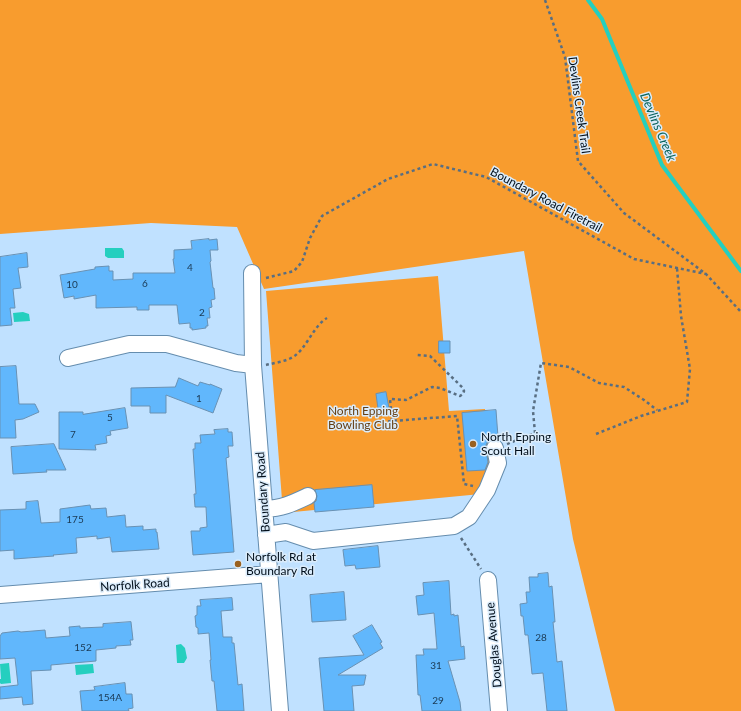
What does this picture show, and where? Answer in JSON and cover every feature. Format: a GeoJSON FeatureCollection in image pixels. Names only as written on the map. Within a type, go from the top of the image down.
{"type":"FeatureCollection","features":[{"type":"Feature","properties":{"kind":"street","name":"Boundary Road"},"geometry":{"type":"LineString","coordinates":[[252,278],[253,366],[280,711]]}},
{"type":"Feature","properties":{"kind":"street"},"geometry":{"type":"LineString","coordinates":[[68,358],[129,344],[167,344],[236,363],[253,366]]}},
{"type":"Feature","properties":{"kind":"street"},"geometry":{"type":"LineString","coordinates":[[266,534],[286,532],[313,541],[454,526],[469,517],[487,490],[498,463],[495,448]]}},
{"type":"Feature","properties":{"kind":"street"},"geometry":{"type":"LineString","coordinates":[[264,509],[279,508],[292,504],[308,496]]}},
{"type":"Feature","properties":{"kind":"street","name":"Norfolk Road"},"geometry":{"type":"LineString","coordinates":[[0,595],[270,574]]}},
{"type":"Feature","properties":{"kind":"street","name":"Douglas Avenue"},"geometry":{"type":"LineString","coordinates":[[488,580],[499,711]]}},
{"type":"Feature","properties":{"kind":"path","name":"Devlins Creek Trail"},"geometry":{"type":"LineString","coordinates":[[545,0],[564,57],[578,161],[624,213],[706,274],[741,312]]}},
{"type":"Feature","properties":{"kind":"path","name":"Boundary Road Firetrail"},"geometry":{"type":"LineString","coordinates":[[252,278],[294,271],[302,262],[310,238],[322,216],[388,179],[433,164],[486,177],[634,258],[706,274]]}},
{"type":"Feature","properties":{"kind":"path"},"geometry":{"type":"LineString","coordinates":[[596,434],[634,418],[687,402],[690,369],[677,268]]}},
{"type":"Feature","properties":{"kind":"path"},"geometry":{"type":"LineString","coordinates":[[253,366],[290,358],[298,354],[321,322],[327,318]]}},
{"type":"Feature","properties":{"kind":"path"},"geometry":{"type":"LineString","coordinates":[[392,421],[390,399],[406,400],[432,387],[440,388],[460,396],[463,394],[463,388],[430,356],[417,355]]}},
{"type":"Feature","properties":{"kind":"path"},"geometry":{"type":"LineString","coordinates":[[495,448],[535,433],[533,411],[541,363],[569,366],[599,383],[624,387],[657,410]]}},
{"type":"Feature","properties":{"kind":"path"},"geometry":{"type":"LineString","coordinates":[[382,422],[457,416],[464,484],[487,490]]}},
{"type":"Feature","properties":{"kind":"path"},"geometry":{"type":"LineString","coordinates":[[454,526],[488,580]]}},
{"type":"Feature","properties":{"kind":"green space"},"geometry":{"type":"Polygon","coordinates":[[[0,0],[741,0],[741,711],[615,711],[573,539],[524,251],[264,289],[237,227],[151,223],[0,234],[0,0]]]}},
{"type":"Feature","properties":{"kind":"green space","name":"North Epping Bowling Club"},"geometry":{"type":"Polygon","coordinates":[[[438,276],[449,411],[485,409],[491,493],[283,513],[266,291],[438,276]]]}},
{"type":"Feature","properties":{"kind":"shaded area"},"geometry":{"type":"Polygon","coordinates":[[[105,248],[122,248],[124,251],[124,258],[108,258],[105,256],[105,248]]]}},
{"type":"Feature","properties":{"kind":"shaded area"},"geometry":{"type":"Polygon","coordinates":[[[23,312],[29,314],[30,321],[14,322],[13,313],[23,312]]]}},
{"type":"Feature","properties":{"kind":"shaded area"},"geometry":{"type":"Polygon","coordinates":[[[181,644],[185,648],[187,658],[184,663],[177,663],[176,645],[181,644]]]}},
{"type":"Feature","properties":{"kind":"shaded area"},"geometry":{"type":"Polygon","coordinates":[[[9,663],[11,683],[1,684],[0,664],[9,663]]]}},
{"type":"Feature","properties":{"kind":"shaded area"},"geometry":{"type":"Polygon","coordinates":[[[93,664],[94,673],[76,675],[75,665],[93,664]]]}},
{"type":"Feature","properties":{"kind":"building"},"geometry":{"type":"Polygon","coordinates":[[[217,239],[218,250],[210,250],[210,262],[215,299],[211,300],[212,307],[209,308],[210,318],[207,318],[208,326],[206,326],[206,328],[192,330],[192,328],[190,328],[190,323],[179,324],[177,305],[149,305],[149,310],[137,310],[137,307],[96,308],[96,295],[74,299],[74,296],[64,298],[60,275],[95,269],[95,267],[109,266],[109,271],[113,271],[113,280],[133,279],[133,273],[175,273],[173,259],[174,250],[192,249],[191,241],[217,239]]]}},
{"type":"Feature","properties":{"kind":"building"},"geometry":{"type":"Polygon","coordinates":[[[27,253],[28,267],[18,268],[21,288],[13,289],[15,308],[10,308],[12,325],[0,326],[0,257],[27,253]]]}},
{"type":"Feature","properties":{"kind":"building"},"geometry":{"type":"Polygon","coordinates":[[[439,341],[450,341],[450,353],[439,353],[439,341]]]}},
{"type":"Feature","properties":{"kind":"building"},"geometry":{"type":"Polygon","coordinates":[[[16,366],[19,404],[35,404],[39,412],[23,419],[15,420],[16,438],[0,438],[0,367],[16,366]]]}},
{"type":"Feature","properties":{"kind":"building"},"geometry":{"type":"Polygon","coordinates":[[[179,378],[198,386],[200,382],[222,389],[213,413],[166,395],[166,413],[150,413],[150,406],[131,406],[131,388],[175,387],[179,378]]]}},
{"type":"Feature","properties":{"kind":"building"},"geometry":{"type":"Polygon","coordinates":[[[386,392],[390,414],[379,416],[376,394],[386,392]]]}},
{"type":"Feature","properties":{"kind":"building"},"geometry":{"type":"Polygon","coordinates":[[[125,408],[128,428],[110,431],[111,435],[106,436],[107,443],[95,445],[96,450],[59,449],[59,412],[83,412],[83,414],[125,408]]]}},
{"type":"Feature","properties":{"kind":"building","name":"North Epping Scout Hall"},"geometry":{"type":"Polygon","coordinates":[[[496,410],[498,437],[491,437],[492,439],[488,441],[486,445],[488,462],[485,470],[467,471],[462,413],[496,410]]]}},
{"type":"Feature","properties":{"kind":"building"},"geometry":{"type":"Polygon","coordinates":[[[228,429],[228,432],[232,432],[233,446],[228,446],[229,457],[226,458],[234,552],[193,555],[191,531],[200,531],[200,528],[207,527],[206,507],[195,507],[194,494],[196,494],[193,449],[195,449],[195,443],[201,443],[200,435],[215,434],[214,430],[228,429]]]}},
{"type":"Feature","properties":{"kind":"building"},"geometry":{"type":"Polygon","coordinates":[[[54,444],[66,470],[46,470],[47,472],[13,474],[11,447],[54,444]]]}},
{"type":"Feature","properties":{"kind":"building"},"geometry":{"type":"Polygon","coordinates":[[[372,485],[374,507],[315,512],[314,503],[317,496],[315,490],[372,485]]]}},
{"type":"Feature","properties":{"kind":"building"},"geometry":{"type":"Polygon","coordinates":[[[38,501],[41,523],[60,522],[60,509],[90,505],[91,509],[106,508],[107,517],[125,515],[126,527],[143,526],[143,530],[156,529],[159,549],[112,552],[110,537],[97,539],[97,536],[76,538],[77,553],[14,559],[14,550],[0,551],[0,510],[26,509],[26,502],[38,501]]]}},
{"type":"Feature","properties":{"kind":"building"},"geometry":{"type":"Polygon","coordinates":[[[378,546],[380,567],[356,569],[355,565],[345,566],[343,550],[378,546]]]}},
{"type":"Feature","properties":{"kind":"building"},"geometry":{"type":"Polygon","coordinates":[[[548,573],[549,587],[552,586],[555,622],[553,622],[557,662],[562,661],[567,711],[547,711],[543,673],[532,674],[528,635],[525,635],[523,616],[521,616],[520,604],[527,603],[526,592],[530,592],[529,577],[538,577],[538,574],[548,573]]]}},
{"type":"Feature","properties":{"kind":"building"},"geometry":{"type":"Polygon","coordinates":[[[449,581],[451,615],[458,615],[461,647],[464,646],[465,659],[448,661],[460,702],[461,711],[422,711],[420,695],[418,695],[416,655],[424,655],[423,649],[437,649],[434,613],[418,615],[416,596],[424,595],[423,583],[449,581]]]}},
{"type":"Feature","properties":{"kind":"building"},"geometry":{"type":"Polygon","coordinates":[[[344,592],[346,620],[312,622],[310,595],[344,592]]]}},
{"type":"Feature","properties":{"kind":"building"},"geometry":{"type":"Polygon","coordinates":[[[232,598],[233,610],[221,611],[223,637],[232,637],[232,643],[234,643],[238,685],[242,684],[244,711],[217,711],[214,681],[212,681],[209,633],[198,634],[195,616],[197,615],[197,606],[201,606],[200,600],[232,598]]]}},
{"type":"Feature","properties":{"kind":"building"},"geometry":{"type":"Polygon","coordinates":[[[131,622],[133,640],[130,640],[131,645],[96,650],[96,661],[51,665],[51,670],[31,671],[33,704],[23,705],[22,697],[0,699],[0,687],[18,685],[15,658],[0,659],[0,636],[2,633],[45,630],[46,638],[70,636],[69,627],[103,627],[103,624],[131,622]]]}},
{"type":"Feature","properties":{"kind":"building"},"geometry":{"type":"Polygon","coordinates":[[[372,625],[382,642],[380,643],[383,648],[338,675],[366,675],[364,685],[352,686],[354,711],[324,711],[319,658],[364,655],[353,636],[372,625]]]}},
{"type":"Feature","properties":{"kind":"building"},"geometry":{"type":"Polygon","coordinates":[[[125,683],[126,694],[132,694],[133,708],[128,709],[129,711],[82,711],[80,691],[95,690],[94,687],[125,683]]]}},
{"type":"Feature","properties":{"kind":"waterway","name":"Devlins Creek"},"geometry":{"type":"LineString","coordinates":[[588,0],[602,19],[662,165],[741,271]]}},
{"type":"Feature","properties":{"kind":"place","name":"North Epping Scout Hall"},"geometry":{"type":"Point","coordinates":[473,444]}},
{"type":"Feature","properties":{"kind":"place","name":"Norfolk Rd at Boundary Rd"},"geometry":{"type":"Point","coordinates":[238,564]}}]}
